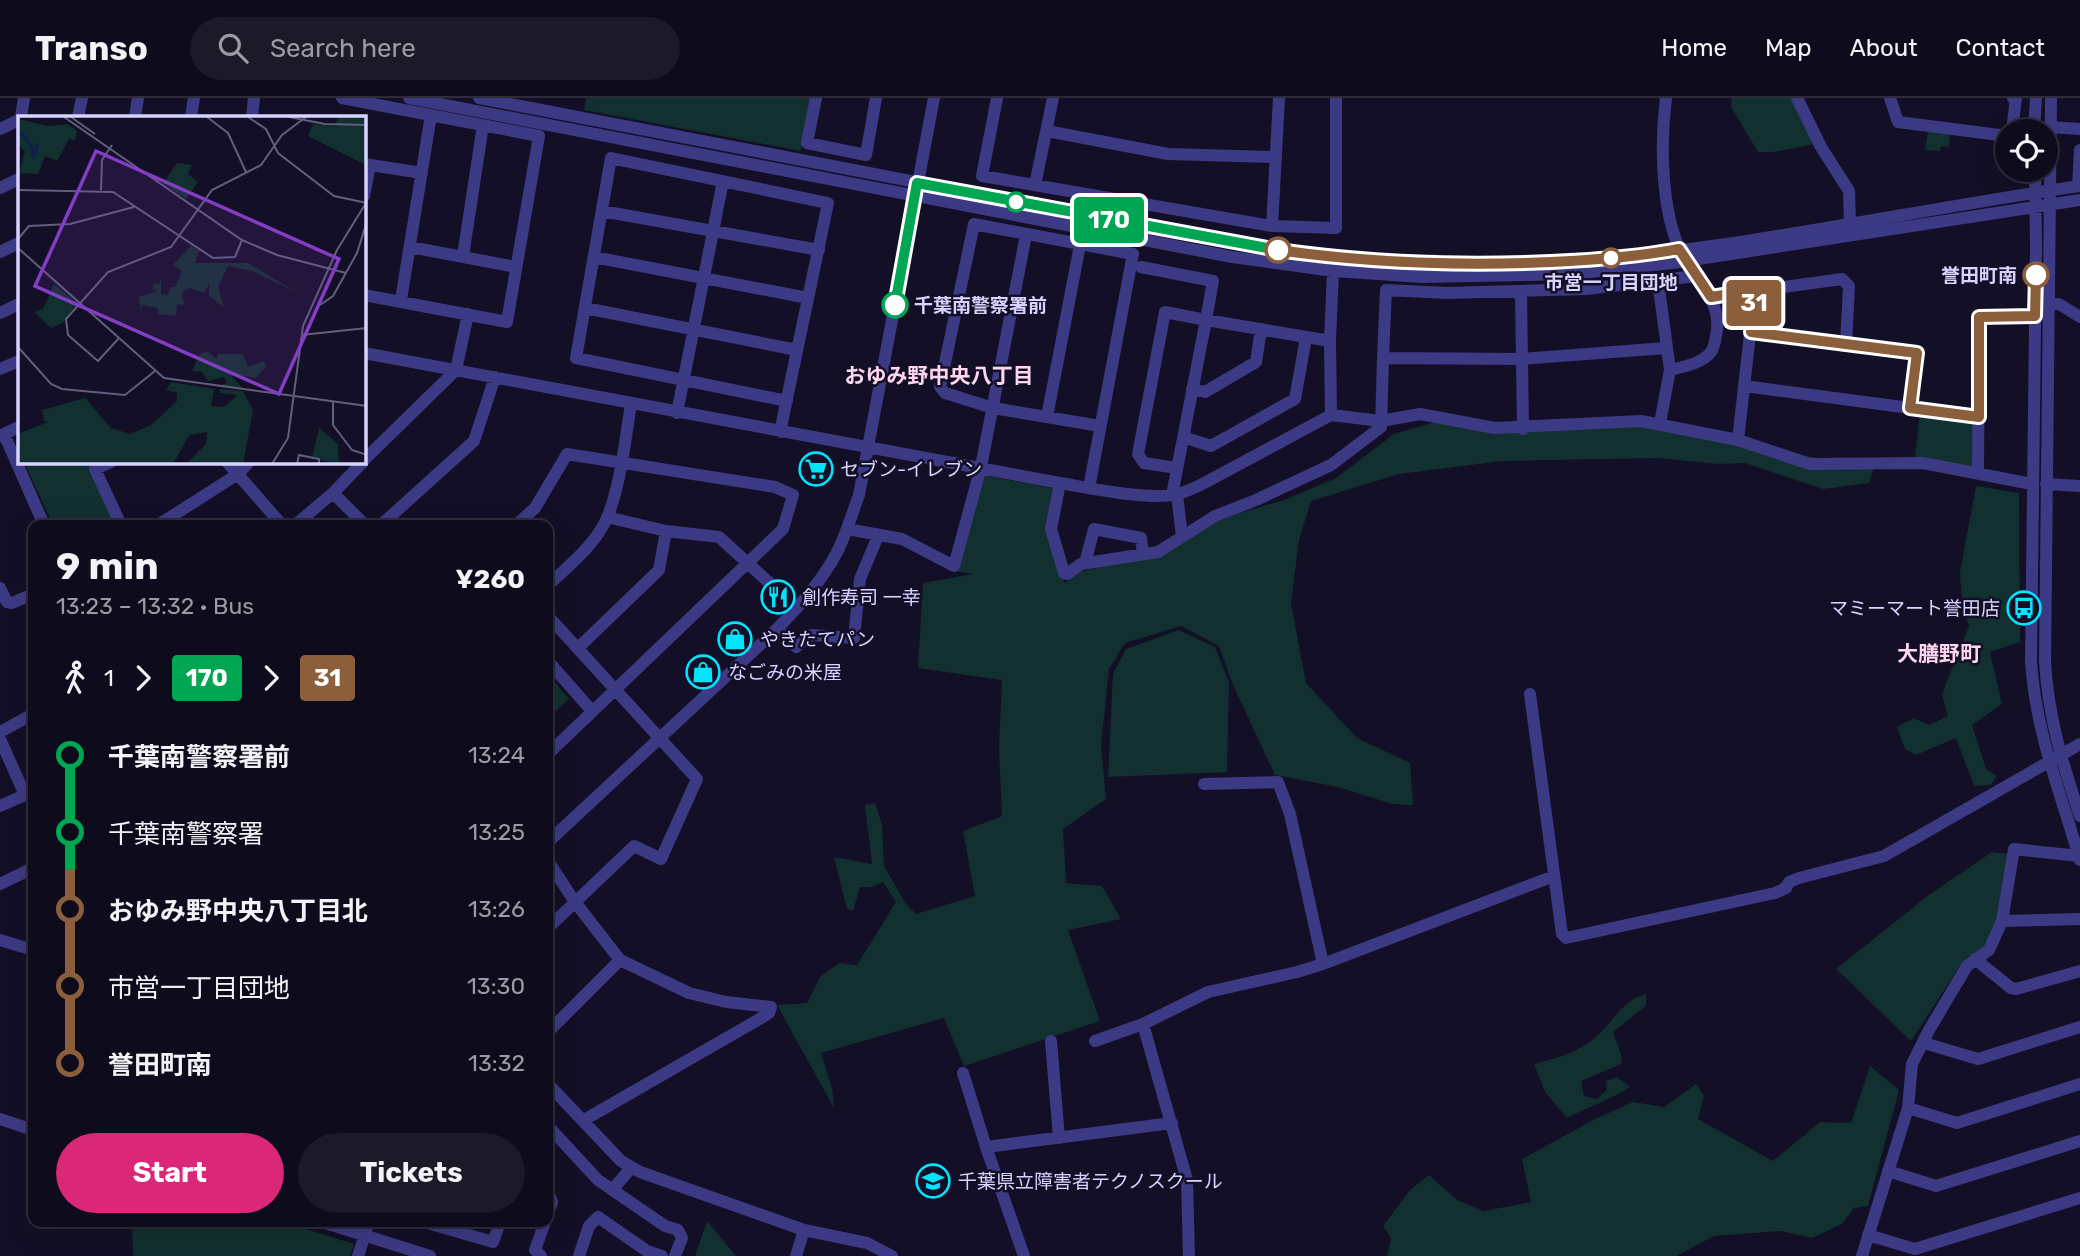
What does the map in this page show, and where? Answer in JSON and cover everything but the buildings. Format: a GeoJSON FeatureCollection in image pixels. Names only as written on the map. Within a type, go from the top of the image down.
{"type":"FeatureCollection","features":[{"type":"Feature","properties":{"kind":"street"},"geometry":{"type":"LineString","coordinates":[[20,116],[24,98]]}},
{"type":"Feature","properties":{"kind":"street"},"geometry":{"type":"LineString","coordinates":[[78,116],[82,98]]}},
{"type":"Feature","properties":{"kind":"street"},"geometry":{"type":"LineString","coordinates":[[135,116],[138,98]]}},
{"type":"Feature","properties":{"kind":"street"},"geometry":{"type":"LineString","coordinates":[[191,116],[194,98]]}},
{"type":"Feature","properties":{"kind":"street"},"geometry":{"type":"LineString","coordinates":[[252,116],[254,98]]}},
{"type":"Feature","properties":{"kind":"street"},"geometry":{"type":"LineString","coordinates":[[342,98],[539,136],[507,322],[366,295]]}},
{"type":"Feature","properties":{"kind":"street"},"geometry":{"type":"LineString","coordinates":[[409,98],[916,190],[1334,258],[1514,264],[1682,255],[2040,202],[2079,191]]}},
{"type":"Feature","properties":{"kind":"street"},"geometry":{"type":"LineString","coordinates":[[479,98],[1232,257],[1333,271],[1422,277],[1570,274],[1850,224],[2040,202]]}},
{"type":"Feature","properties":{"kind":"street"},"geometry":{"type":"LineString","coordinates":[[816,98],[807,144],[866,155],[876,98]]}},
{"type":"Feature","properties":{"kind":"street"},"geometry":{"type":"LineString","coordinates":[[553,837],[777,629],[830,566],[859,495],[934,98]]}},
{"type":"Feature","properties":{"kind":"street"},"geometry":{"type":"LineString","coordinates":[[997,98],[982,176],[1272,226],[1336,228],[1336,98]]}},
{"type":"Feature","properties":{"kind":"street"},"geometry":{"type":"LineString","coordinates":[[1035,186],[1053,98]]}},
{"type":"Feature","properties":{"kind":"street"},"geometry":{"type":"LineString","coordinates":[[1272,226],[1279,98]]}},
{"type":"Feature","properties":{"kind":"street"},"geometry":{"type":"LineString","coordinates":[[1666,98],[1666,201],[1682,255],[1711,297],[1718,323],[1711,352],[1702,359],[1670,370]]}},
{"type":"Feature","properties":{"kind":"street"},"geometry":{"type":"LineString","coordinates":[[1797,98],[1821,147],[1849,191],[1850,224]]}},
{"type":"Feature","properties":{"kind":"street"},"geometry":{"type":"LineString","coordinates":[[1890,98],[1898,122],[1995,134]]}},
{"type":"Feature","properties":{"kind":"street"},"geometry":{"type":"LineString","coordinates":[[2014,98],[2014,119]]}},
{"type":"Feature","properties":{"kind":"street"},"geometry":{"type":"LineString","coordinates":[[2035,119],[2036,98]]}},
{"type":"Feature","properties":{"kind":"street"},"geometry":{"type":"LineString","coordinates":[[2050,119],[2051,98]]}},
{"type":"Feature","properties":{"kind":"street"},"geometry":{"type":"LineString","coordinates":[[401,300],[431,115]]}},
{"type":"Feature","properties":{"kind":"street"},"geometry":{"type":"LineString","coordinates":[[0,129],[18,119]]}},
{"type":"Feature","properties":{"kind":"street"},"geometry":{"type":"LineString","coordinates":[[463,256],[483,125]]}},
{"type":"Feature","properties":{"kind":"street"},"geometry":{"type":"LineString","coordinates":[[2058,128],[2080,130]]}},
{"type":"Feature","properties":{"kind":"street"},"geometry":{"type":"LineString","coordinates":[[1047,131],[1168,154],[1276,157]]}},
{"type":"Feature","properties":{"kind":"street"},"geometry":{"type":"LineString","coordinates":[[2079,191],[2080,150]]}},
{"type":"Feature","properties":{"kind":"street"},"geometry":{"type":"LineString","coordinates":[[780,432],[828,203],[611,158],[576,358],[786,401]]}},
{"type":"Feature","properties":{"kind":"street"},"geometry":{"type":"LineString","coordinates":[[367,165],[422,173]]}},
{"type":"Feature","properties":{"kind":"street"},"geometry":{"type":"LineString","coordinates":[[0,188],[18,179]]}},
{"type":"Feature","properties":{"kind":"street"},"geometry":{"type":"LineString","coordinates":[[677,413],[723,181]]}},
{"type":"Feature","properties":{"kind":"street"},"geometry":{"type":"LineString","coordinates":[[2037,182],[2048,304],[2032,675],[2038,719],[2080,816]]}},
{"type":"Feature","properties":{"kind":"street"},"geometry":{"type":"LineString","coordinates":[[2039,484],[2035,316],[2040,202],[2050,190],[2050,182]]}},
{"type":"Feature","properties":{"kind":"street"},"geometry":{"type":"LineString","coordinates":[[2050,190],[2079,191]]}},
{"type":"Feature","properties":{"kind":"street"},"geometry":{"type":"LineString","coordinates":[[601,211],[818,250]]}},
{"type":"Feature","properties":{"kind":"street"},"geometry":{"type":"LineString","coordinates":[[1089,488],[1133,254],[974,224],[940,387],[945,393],[993,408],[1100,426]]}},
{"type":"Feature","properties":{"kind":"street"},"geometry":{"type":"LineString","coordinates":[[847,529],[902,539],[954,566],[981,467],[1026,235]]}},
{"type":"Feature","properties":{"kind":"street"},"geometry":{"type":"LineString","coordinates":[[0,252],[18,243]]}},
{"type":"Feature","properties":{"kind":"street"},"geometry":{"type":"LineString","coordinates":[[1047,417],[1080,245]]}},
{"type":"Feature","properties":{"kind":"street"},"geometry":{"type":"LineString","coordinates":[[410,247],[516,267]]}},
{"type":"Feature","properties":{"kind":"street"},"geometry":{"type":"LineString","coordinates":[[593,257],[808,298]]}},
{"type":"Feature","properties":{"kind":"street"},"geometry":{"type":"LineString","coordinates":[[1141,267],[1213,281],[1177,468],[1175,495],[1182,537]]}},
{"type":"Feature","properties":{"kind":"street"},"geometry":{"type":"LineString","coordinates":[[1331,415],[1333,271]]}},
{"type":"Feature","properties":{"kind":"street"},"geometry":{"type":"LineString","coordinates":[[1060,484],[1051,529],[1064,573],[1067,574],[1085,563],[1158,552],[1215,516],[1331,465],[1381,427],[1386,290],[1521,292],[1586,289],[1696,276]]}},
{"type":"Feature","properties":{"kind":"street"},"geometry":{"type":"LineString","coordinates":[[1711,297],[1842,279],[1849,286],[1846,344]]}},
{"type":"Feature","properties":{"kind":"street"},"geometry":{"type":"LineString","coordinates":[[1658,281],[1670,370],[1660,423]]}},
{"type":"Feature","properties":{"kind":"street"},"geometry":{"type":"LineString","coordinates":[[1738,440],[1755,290]]}},
{"type":"Feature","properties":{"kind":"street"},"geometry":{"type":"LineString","coordinates":[[1521,292],[1523,429]]}},
{"type":"Feature","properties":{"kind":"street"},"geometry":{"type":"LineString","coordinates":[[0,313],[18,304]]}},
{"type":"Feature","properties":{"kind":"street"},"geometry":{"type":"LineString","coordinates":[[2048,304],[2059,304],[2080,317]]}},
{"type":"Feature","properties":{"kind":"street"},"geometry":{"type":"LineString","coordinates":[[584,308],[797,351]]}},
{"type":"Feature","properties":{"kind":"street"},"geometry":{"type":"LineString","coordinates":[[1177,468],[1144,463],[1138,454],[1165,312],[1330,341]]}},
{"type":"Feature","properties":{"kind":"street"},"geometry":{"type":"LineString","coordinates":[[366,458],[456,370],[468,314]]}},
{"type":"Feature","properties":{"kind":"street"},"geometry":{"type":"LineString","coordinates":[[1978,473],[1979,317],[2035,316]]}},
{"type":"Feature","properties":{"kind":"street"},"geometry":{"type":"LineString","coordinates":[[1192,389],[1205,392],[1256,362],[1262,329]]}},
{"type":"Feature","properties":{"kind":"street"},"geometry":{"type":"LineString","coordinates":[[1751,332],[1917,353],[1910,408]]}},
{"type":"Feature","properties":{"kind":"street"},"geometry":{"type":"LineString","coordinates":[[1183,438],[1211,446],[1295,398],[1306,338]]}},
{"type":"Feature","properties":{"kind":"street"},"geometry":{"type":"LineString","coordinates":[[1383,358],[1520,359],[1666,348]]}},
{"type":"Feature","properties":{"kind":"street"},"geometry":{"type":"LineString","coordinates":[[366,353],[1060,484],[1135,494],[1175,495],[1208,481],[1331,415],[1381,421],[1420,414],[1495,428],[1523,429],[1598,422],[1660,423],[1738,440],[1810,464],[1923,463],[2039,484],[2080,486]]}},
{"type":"Feature","properties":{"kind":"street"},"geometry":{"type":"LineString","coordinates":[[0,369],[18,361]]}},
{"type":"Feature","properties":{"kind":"street"},"geometry":{"type":"LineString","coordinates":[[387,520],[474,441],[495,377]]}},
{"type":"Feature","properties":{"kind":"street"},"geometry":{"type":"LineString","coordinates":[[1744,386],[1979,417]]}},
{"type":"Feature","properties":{"kind":"street"},"geometry":{"type":"LineString","coordinates":[[553,580],[585,550],[607,517],[621,464],[631,404]]}},
{"type":"Feature","properties":{"kind":"street"},"geometry":{"type":"LineString","coordinates":[[18,427],[2,435],[42,520]]}},
{"type":"Feature","properties":{"kind":"street"},"geometry":{"type":"LineString","coordinates":[[366,442],[374,450]]}},
{"type":"Feature","properties":{"kind":"street"},"geometry":{"type":"LineString","coordinates":[[522,520],[535,508],[567,454],[775,487],[793,495],[783,529],[553,749]]}},
{"type":"Feature","properties":{"kind":"street"},"geometry":{"type":"LineString","coordinates":[[106,464],[95,469],[119,520]]}},
{"type":"Feature","properties":{"kind":"street"},"geometry":{"type":"LineString","coordinates":[[229,464],[278,520]]}},
{"type":"Feature","properties":{"kind":"street"},"geometry":{"type":"LineString","coordinates":[[166,520],[238,474],[247,464]]}},
{"type":"Feature","properties":{"kind":"street"},"geometry":{"type":"LineString","coordinates":[[301,520],[360,464]]}},
{"type":"Feature","properties":{"kind":"street"},"geometry":{"type":"LineString","coordinates":[[333,492],[360,520]]}},
{"type":"Feature","properties":{"kind":"street"},"geometry":{"type":"LineString","coordinates":[[607,517],[666,531],[719,537],[797,608]]}},
{"type":"Feature","properties":{"kind":"street"},"geometry":{"type":"LineString","coordinates":[[1085,563],[1094,529],[1141,538],[1143,554]]}},
{"type":"Feature","properties":{"kind":"street"},"geometry":{"type":"LineString","coordinates":[[578,648],[659,570],[666,531]]}},
{"type":"Feature","properties":{"kind":"street"},"geometry":{"type":"LineString","coordinates":[[777,629],[796,647],[811,635],[854,638],[860,579],[878,536]]}},
{"type":"Feature","properties":{"kind":"street"},"geometry":{"type":"LineString","coordinates":[[1,591],[7,602],[12,604],[28,596]]}},
{"type":"Feature","properties":{"kind":"street"},"geometry":{"type":"LineString","coordinates":[[553,621],[697,779],[661,859],[634,846],[553,923]]}},
{"type":"Feature","properties":{"kind":"street"},"geometry":{"type":"LineString","coordinates":[[553,667],[593,711]]}},
{"type":"Feature","properties":{"kind":"street"},"geometry":{"type":"LineString","coordinates":[[1530,694],[1562,934],[1566,938],[1775,893],[1786,888],[1789,882],[1800,878],[1884,856],[2080,744]]}},
{"type":"Feature","properties":{"kind":"street"},"geometry":{"type":"LineString","coordinates":[[0,732],[28,716]]}},
{"type":"Feature","properties":{"kind":"street"},"geometry":{"type":"LineString","coordinates":[[0,739],[28,793]]}},
{"type":"Feature","properties":{"kind":"street"},"geometry":{"type":"LineString","coordinates":[[1862,1256],[1908,1108],[1912,1064],[1967,966],[1989,950],[2002,921],[2014,849],[2079,858],[2055,758]]}},
{"type":"Feature","properties":{"kind":"street"},"geometry":{"type":"LineString","coordinates":[[1204,784],[1278,782],[1290,814],[1323,964]]}},
{"type":"Feature","properties":{"kind":"street"},"geometry":{"type":"LineString","coordinates":[[0,806],[28,795]]}},
{"type":"Feature","properties":{"kind":"street"},"geometry":{"type":"LineString","coordinates":[[553,869],[620,960],[689,992],[726,1002],[771,1007],[769,1013],[763,1017],[584,1120]]}},
{"type":"Feature","properties":{"kind":"street"},"geometry":{"type":"LineString","coordinates":[[0,884],[28,870]]}},
{"type":"Feature","properties":{"kind":"street"},"geometry":{"type":"LineString","coordinates":[[1095,1041],[1143,1024],[1208,992],[1323,964],[1554,876]]}},
{"type":"Feature","properties":{"kind":"street"},"geometry":{"type":"LineString","coordinates":[[2002,921],[2080,919]]}},
{"type":"Feature","properties":{"kind":"street"},"geometry":{"type":"LineString","coordinates":[[0,940],[28,948]]}},
{"type":"Feature","properties":{"kind":"street"},"geometry":{"type":"LineString","coordinates":[[553,1027],[620,960]]}},
{"type":"Feature","properties":{"kind":"street"},"geometry":{"type":"LineString","coordinates":[[1975,960],[2016,989],[2080,971]]}},
{"type":"Feature","properties":{"kind":"street"},"geometry":{"type":"LineString","coordinates":[[553,1014],[562,1017]]}},
{"type":"Feature","properties":{"kind":"street"},"geometry":{"type":"LineString","coordinates":[[1143,1024],[1187,1180],[1189,1256]]}},
{"type":"Feature","properties":{"kind":"street"},"geometry":{"type":"LineString","coordinates":[[1924,1043],[1978,1059],[2080,1027]]}},
{"type":"Feature","properties":{"kind":"street"},"geometry":{"type":"LineString","coordinates":[[1051,1041],[1059,1138]]}},
{"type":"Feature","properties":{"kind":"street"},"geometry":{"type":"LineString","coordinates":[[963,1073],[1024,1256]]}},
{"type":"Feature","properties":{"kind":"street"},"geometry":{"type":"LineString","coordinates":[[1908,1108],[1957,1122],[2080,1084]]}},
{"type":"Feature","properties":{"kind":"street"},"geometry":{"type":"LineString","coordinates":[[553,1089],[621,1161],[631,1168],[804,1230],[867,1243],[892,1256]]}},
{"type":"Feature","properties":{"kind":"street"},"geometry":{"type":"LineString","coordinates":[[0,1119],[28,1128]]}},
{"type":"Feature","properties":{"kind":"street"},"geometry":{"type":"LineString","coordinates":[[986,1147],[1172,1123]]}},
{"type":"Feature","properties":{"kind":"street"},"geometry":{"type":"LineString","coordinates":[[553,1131],[598,1180],[665,1226],[678,1230],[682,1238],[675,1256]]}},
{"type":"Feature","properties":{"kind":"street"},"geometry":{"type":"LineString","coordinates":[[1888,1171],[1936,1186],[2080,1141]]}},
{"type":"Feature","properties":{"kind":"street"},"geometry":{"type":"LineString","coordinates":[[613,1189],[631,1168]]}},
{"type":"Feature","properties":{"kind":"street"},"geometry":{"type":"LineString","coordinates":[[1868,1235],[1915,1250],[2080,1198]]}},
{"type":"Feature","properties":{"kind":"street"},"geometry":{"type":"LineString","coordinates":[[579,1256],[589,1226],[598,1217],[647,1251],[662,1256]]}},
{"type":"Feature","properties":{"kind":"street"},"geometry":{"type":"LineString","coordinates":[[339,1227],[430,1256]]}},
{"type":"Feature","properties":{"kind":"street"},"geometry":{"type":"LineString","coordinates":[[358,1256],[367,1227]]}},
{"type":"Feature","properties":{"kind":"street"},"geometry":{"type":"LineString","coordinates":[[454,1227],[493,1242],[498,1227]]}},
{"type":"Feature","properties":{"kind":"street"},"geometry":{"type":"LineString","coordinates":[[541,1256],[535,1250],[543,1227]]}},
{"type":"Feature","properties":{"kind":"street"},"geometry":{"type":"LineString","coordinates":[[796,1256],[804,1230]]}},
{"type":"Feature","properties":{"kind":"green space"},"geometry":{"type":"Polygon","coordinates":[[[586,98],[811,98],[801,151],[584,110],[586,98]]]}},
{"type":"Feature","properties":{"kind":"green space"},"geometry":{"type":"Polygon","coordinates":[[[1732,98],[1794,98],[1815,144],[1774,152],[1758,152],[1731,107],[1732,98]]]}},
{"type":"Feature","properties":{"kind":"green space"},"geometry":{"type":"Polygon","coordinates":[[[1928,131],[1950,133],[1949,147],[1941,146],[1940,151],[1925,150],[1928,131]]]}},
{"type":"Feature","properties":{"kind":"green space"},"geometry":{"type":"Polygon","coordinates":[[[1920,412],[1974,421],[1973,468],[1915,458],[1920,412]]]}},
{"type":"Feature","properties":{"kind":"green space"},"geometry":{"type":"Polygon","coordinates":[[[1445,419],[1572,427],[1680,427],[1767,450],[1874,467],[1869,483],[1823,489],[1745,463],[1718,464],[1659,458],[1502,461],[1399,474],[1311,501],[1299,540],[1291,603],[1306,683],[1357,738],[1410,763],[1413,805],[1392,804],[1338,787],[1275,775],[1233,685],[1219,646],[1181,626],[1125,643],[1109,669],[1101,745],[1106,799],[1063,829],[1066,883],[1102,886],[1121,919],[1068,930],[1100,1021],[964,1066],[944,1018],[821,1053],[832,1088],[834,1108],[777,1005],[807,1003],[821,976],[839,963],[857,965],[896,902],[883,882],[871,887],[860,887],[853,911],[847,909],[834,857],[872,864],[865,805],[875,803],[882,825],[884,866],[906,904],[916,914],[975,896],[963,831],[1002,816],[999,748],[1002,680],[918,668],[923,583],[973,574],[956,571],[982,475],[1056,489],[1047,532],[1065,583],[1079,572],[1113,564],[1236,514],[1284,500],[1336,478],[1394,434],[1445,419]]]}},
{"type":"Feature","properties":{"kind":"green space"},"geometry":{"type":"Polygon","coordinates":[[[25,464],[89,464],[113,520],[51,520],[25,464]]]}},
{"type":"Feature","properties":{"kind":"green space"},"geometry":{"type":"Polygon","coordinates":[[[1976,486],[2019,493],[2020,642],[1990,652],[2002,704],[1972,725],[1986,769],[1997,776],[1991,785],[1974,786],[1956,738],[1916,755],[1905,749],[1897,727],[1914,718],[1929,725],[1948,716],[1942,694],[1969,626],[1962,603],[1960,572],[1976,486]]]}},
{"type":"Feature","properties":{"kind":"green space"},"geometry":{"type":"Polygon","coordinates":[[[1179,630],[1215,647],[1229,682],[1227,772],[1108,777],[1113,674],[1126,649],[1179,630]]]}},
{"type":"Feature","properties":{"kind":"green space"},"geometry":{"type":"Polygon","coordinates":[[[553,680],[569,699],[553,713],[553,680]]]}},
{"type":"Feature","properties":{"kind":"green space"},"geometry":{"type":"Polygon","coordinates":[[[1992,852],[2009,854],[1999,917],[1986,947],[1962,963],[1911,1041],[1836,969],[1930,894],[1992,852]]]}},
{"type":"Feature","properties":{"kind":"green space"},"geometry":{"type":"Polygon","coordinates":[[[1646,994],[1646,1006],[1613,1032],[1622,1057],[1621,1064],[1581,1081],[1584,1096],[1597,1099],[1607,1090],[1606,1081],[1617,1077],[1630,1087],[1567,1118],[1545,1092],[1534,1064],[1582,1047],[1596,1037],[1630,1001],[1646,994]]]}},
{"type":"Feature","properties":{"kind":"green space"},"geometry":{"type":"Polygon","coordinates":[[[1870,1066],[1899,1090],[1868,1206],[1854,1208],[1842,1224],[1812,1238],[1780,1231],[1714,1236],[1676,1256],[1387,1256],[1391,1238],[1383,1226],[1410,1190],[1429,1175],[1457,1200],[1484,1211],[1531,1202],[1522,1159],[1595,1119],[1633,1102],[1664,1107],[1696,1084],[1704,1096],[1698,1119],[1773,1161],[1820,1122],[1851,1123],[1870,1066]]]}},
{"type":"Feature","properties":{"kind":"green space"},"geometry":{"type":"Polygon","coordinates":[[[707,1221],[736,1256],[695,1256],[707,1221]]]}},
{"type":"Feature","properties":{"kind":"green space"},"geometry":{"type":"Polygon","coordinates":[[[132,1227],[299,1227],[354,1244],[350,1256],[133,1256],[132,1227]]]}},
{"type":"Feature","properties":{"kind":"bus line","name":"170"},"geometry":{"type":"LineString","coordinates":[[895,305],[917,183],[1278,250]]}},
{"type":"Feature","properties":{"kind":"bus line","name":"31"},"geometry":{"type":"LineString","coordinates":[[1278,250],[1334,258],[1514,264],[1597,260],[1679,249],[1711,297],[1755,290],[1751,332],[1917,353],[1910,408],[1979,417],[1979,317],[2035,316],[2036,275]]}},
{"type":"Feature","properties":{"kind":"place","name":"市営一丁目団地"},"geometry":{"type":"Point","coordinates":[1611,258]}},
{"type":"Feature","properties":{"kind":"place","name":"誉田町南"},"geometry":{"type":"Point","coordinates":[2036,275]}},
{"type":"Feature","properties":{"kind":"place","name":"千葉南警察署前"},"geometry":{"type":"Point","coordinates":[895,305]}},
{"type":"Feature","properties":{"kind":"place","name":"セブン-イレブン"},"geometry":{"type":"Point","coordinates":[816,469]}},
{"type":"Feature","properties":{"kind":"place","name":"創作寿司 一幸"},"geometry":{"type":"Point","coordinates":[778,597]}},
{"type":"Feature","properties":{"kind":"place","name":"マミーマート誉田店"},"geometry":{"type":"Point","coordinates":[2024,608]}},
{"type":"Feature","properties":{"kind":"place","name":"やきたてパン"},"geometry":{"type":"Point","coordinates":[735,639]}},
{"type":"Feature","properties":{"kind":"place","name":"なごみの米屋"},"geometry":{"type":"Point","coordinates":[703,672]}},
{"type":"Feature","properties":{"kind":"place","name":"千葉県立障害者テクノスクール"},"geometry":{"type":"Point","coordinates":[933,1181]}},
{"type":"Feature","properties":{"kind":"district","name":"おゆみ野中央八丁目"},"geometry":{"type":"Point","coordinates":[939,376]}},
{"type":"Feature","properties":{"kind":"district","name":"大膳野町"},"geometry":{"type":"Point","coordinates":[1939,654]}}]}
